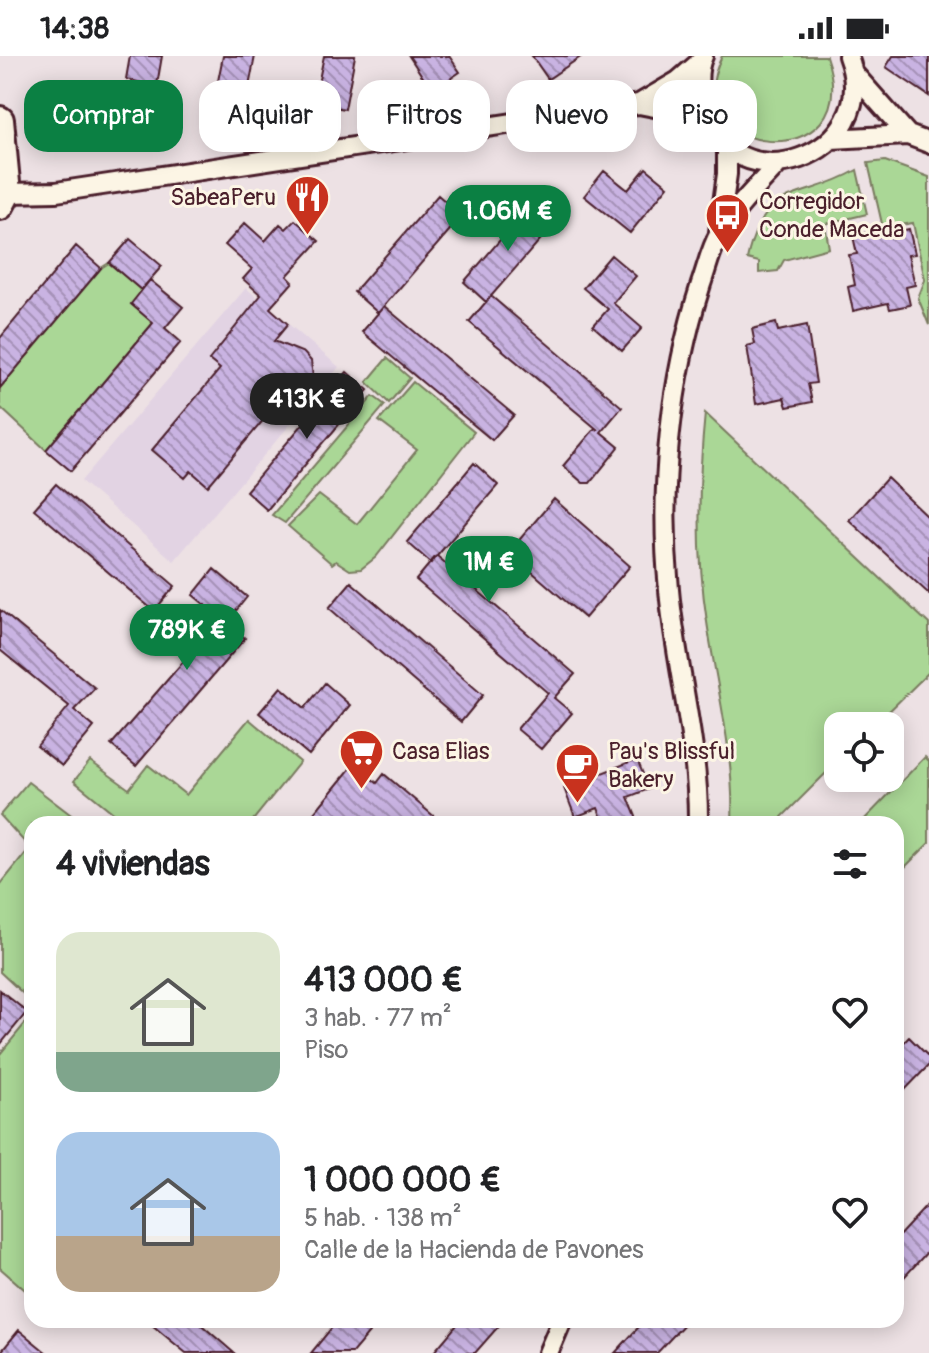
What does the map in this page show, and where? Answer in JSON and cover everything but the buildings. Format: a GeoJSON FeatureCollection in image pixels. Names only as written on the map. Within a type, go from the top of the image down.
{"type":"FeatureCollection","features":[{"type":"Feature","properties":{"kind":"street"},"geometry":{"type":"LineString","coordinates":[[639,104],[678,81],[701,59]]}},
{"type":"Feature","properties":{"kind":"street"},"geometry":{"type":"LineString","coordinates":[[698,80],[701,59]]}},
{"type":"Feature","properties":{"kind":"street"},"geometry":{"type":"LineString","coordinates":[[851,65],[908,135]]}},
{"type":"Feature","properties":{"kind":"street"},"geometry":{"type":"LineString","coordinates":[[735,152],[742,157],[778,164],[818,151],[831,139],[850,110],[851,65]]}},
{"type":"Feature","properties":{"kind":"street"},"geometry":{"type":"LineString","coordinates":[[0,120],[4,199],[639,104],[653,107]]}},
{"type":"Feature","properties":{"kind":"street"},"geometry":{"type":"LineString","coordinates":[[831,139],[908,135],[929,143]]}},
{"type":"Feature","properties":{"kind":"street"},"geometry":{"type":"LineString","coordinates":[[697,816],[692,738],[669,590],[668,468],[677,377],[692,312],[719,235],[727,152]]}},
{"type":"Feature","properties":{"kind":"street"},"geometry":{"type":"LineString","coordinates":[[719,235],[739,206],[778,164]]}},
{"type":"Feature","properties":{"kind":"street"},"geometry":{"type":"LineString","coordinates":[[548,1353],[559,1328]]}},
{"type":"Feature","properties":{"kind":"shaded area"},"geometry":{"type":"Polygon","coordinates":[[[246,288],[339,367],[174,561],[81,481],[246,288]]]}},
{"type":"Feature","properties":{"kind":"green space"},"geometry":{"type":"Polygon","coordinates":[[[722,56],[826,56],[832,96],[821,123],[798,137],[771,141],[757,138],[757,80],[716,80],[722,56]]]}},
{"type":"Feature","properties":{"kind":"green space"},"geometry":{"type":"Polygon","coordinates":[[[885,161],[929,177],[929,325],[918,298],[925,280],[913,223],[883,228],[868,163],[885,161]]]}},
{"type":"Feature","properties":{"kind":"green space"},"geometry":{"type":"Polygon","coordinates":[[[857,170],[867,214],[825,224],[829,248],[784,260],[778,271],[759,273],[759,262],[747,259],[754,234],[775,205],[857,170]]]}},
{"type":"Feature","properties":{"kind":"green space"},"geometry":{"type":"Polygon","coordinates":[[[109,263],[142,291],[131,304],[153,323],[46,450],[0,407],[0,388],[101,268],[109,263]]]}},
{"type":"Feature","properties":{"kind":"green space"},"geometry":{"type":"Polygon","coordinates":[[[387,358],[410,378],[389,403],[367,382],[387,358]]]}},
{"type":"Feature","properties":{"kind":"green space"},"geometry":{"type":"Polygon","coordinates":[[[413,382],[474,432],[376,557],[361,569],[350,570],[336,561],[332,564],[288,526],[319,495],[357,524],[417,450],[379,421],[413,382]]]}},
{"type":"Feature","properties":{"kind":"green space"},"geometry":{"type":"Polygon","coordinates":[[[373,396],[385,405],[285,523],[272,515],[373,396]]]}},
{"type":"Feature","properties":{"kind":"green space"},"geometry":{"type":"Polygon","coordinates":[[[705,413],[929,624],[929,672],[888,712],[824,712],[824,775],[783,816],[732,816],[728,748],[701,570],[700,491],[705,413]]]}},
{"type":"Feature","properties":{"kind":"green space"},"geometry":{"type":"Polygon","coordinates":[[[249,719],[300,762],[256,816],[117,816],[74,781],[90,761],[129,789],[148,765],[186,795],[249,719]]]}},
{"type":"Feature","properties":{"kind":"green space"},"geometry":{"type":"Polygon","coordinates":[[[925,757],[929,761],[929,843],[904,868],[904,816],[868,816],[891,792],[904,792],[904,779],[925,757]]]}},
{"type":"Feature","properties":{"kind":"green space"},"geometry":{"type":"Polygon","coordinates":[[[28,782],[73,816],[24,816],[24,841],[0,815],[28,782]]]}},
{"type":"Feature","properties":{"kind":"green space"},"geometry":{"type":"Polygon","coordinates":[[[24,855],[24,994],[0,972],[0,885],[24,855]]]}},
{"type":"Feature","properties":{"kind":"green space"},"geometry":{"type":"Polygon","coordinates":[[[24,1025],[24,1289],[0,1268],[0,1054],[24,1025]]]}},
{"type":"Feature","properties":{"kind":"place","name":"SabeaPeru"},"geometry":{"type":"Point","coordinates":[307,236]}},
{"type":"Feature","properties":{"kind":"place","name":"Corregidor Conde Maceda"},"geometry":{"type":"Point","coordinates":[728,254]}},
{"type":"Feature","properties":{"kind":"place","name":"Casa Elias"},"geometry":{"type":"Point","coordinates":[361,790]}},
{"type":"Feature","properties":{"kind":"place","name":"Pau's Blissful Bakery"},"geometry":{"type":"Point","coordinates":[577,804]}}]}
